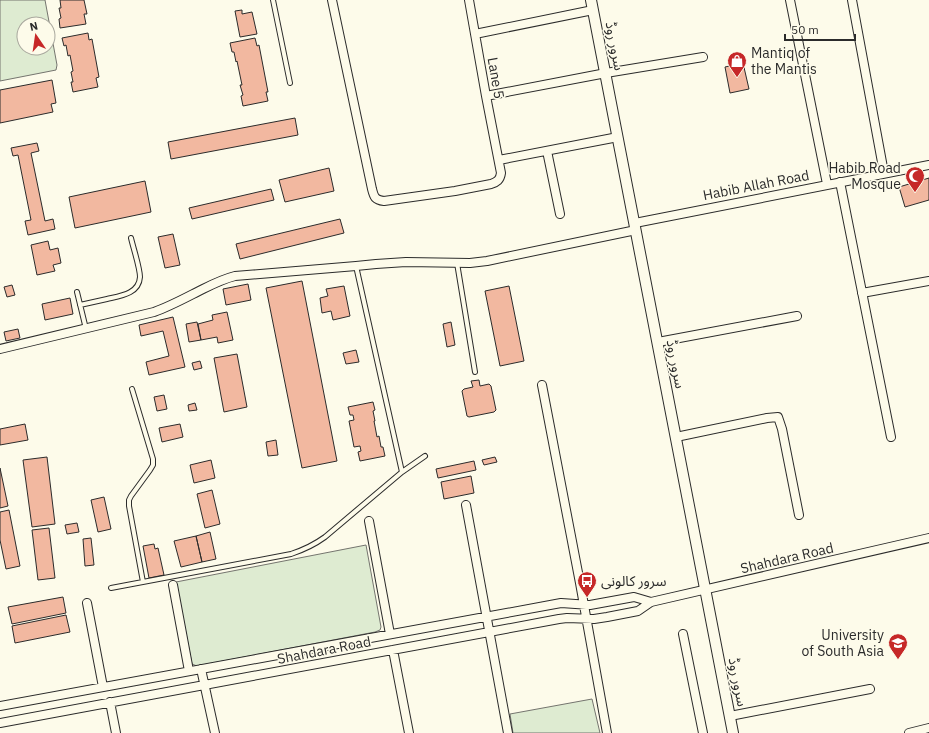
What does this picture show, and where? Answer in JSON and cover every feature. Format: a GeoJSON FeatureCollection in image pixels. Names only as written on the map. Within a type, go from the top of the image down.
{"type":"FeatureCollection","features":[{"type":"Feature","properties":{"kind":"street","name":"Lane 5"},"geometry":{"type":"LineString","coordinates":[[332,0],[372,189],[375,198],[378,200],[456,191],[491,184],[500,178],[501,173],[499,160],[469,0]]}},
{"type":"Feature","properties":{"kind":"street"},"geometry":{"type":"LineString","coordinates":[[790,0],[827,184]]}},
{"type":"Feature","properties":{"kind":"street"},"geometry":{"type":"LineString","coordinates":[[852,0],[884,173]]}},
{"type":"Feature","properties":{"kind":"street"},"geometry":{"type":"LineString","coordinates":[[476,34],[592,5]]}},
{"type":"Feature","properties":{"kind":"street","name":"سرور روڈ"},"geometry":{"type":"LineString","coordinates":[[592,5],[733,733]]}},
{"type":"Feature","properties":{"kind":"street"},"geometry":{"type":"LineString","coordinates":[[486,96],[606,73],[703,57]]}},
{"type":"Feature","properties":{"kind":"street"},"geometry":{"type":"LineString","coordinates":[[499,160],[618,137]]}},
{"type":"Feature","properties":{"kind":"street"},"geometry":{"type":"LineString","coordinates":[[547,151],[560,214]]}},
{"type":"Feature","properties":{"kind":"street","name":"Habib Allah Road"},"geometry":{"type":"LineString","coordinates":[[0,349],[161,310],[227,278],[244,275],[406,262],[470,263],[487,261],[635,226],[827,184],[929,165]]}},
{"type":"Feature","properties":{"kind":"street"},"geometry":{"type":"LineString","coordinates":[[840,182],[891,437]]}},
{"type":"Feature","properties":{"kind":"street"},"geometry":{"type":"LineString","coordinates":[[862,293],[929,281]]}},
{"type":"Feature","properties":{"kind":"street"},"geometry":{"type":"LineString","coordinates":[[658,342],[797,316]]}},
{"type":"Feature","properties":{"kind":"street"},"geometry":{"type":"LineString","coordinates":[[542,385],[587,619],[607,733]]}},
{"type":"Feature","properties":{"kind":"street"},"geometry":{"type":"LineString","coordinates":[[676,437],[778,417],[782,429],[799,516]]}},
{"type":"Feature","properties":{"kind":"street"},"geometry":{"type":"LineString","coordinates":[[466,505],[508,733]]}},
{"type":"Feature","properties":{"kind":"street"},"geometry":{"type":"LineString","coordinates":[[369,521],[390,634]]}},
{"type":"Feature","properties":{"kind":"street","name":"Shahdara Road"},"geometry":{"type":"LineString","coordinates":[[0,723],[567,618],[587,619],[638,611],[651,602],[929,538]]}},
{"type":"Feature","properties":{"kind":"street"},"geometry":{"type":"LineString","coordinates":[[173,585],[189,671]]}},
{"type":"Feature","properties":{"kind":"street","name":"Shahdara Road"},"geometry":{"type":"LineString","coordinates":[[0,706],[561,603],[590,605],[634,597],[651,602]]}},
{"type":"Feature","properties":{"kind":"street"},"geometry":{"type":"LineString","coordinates":[[87,603],[103,687]]}},
{"type":"Feature","properties":{"kind":"street"},"geometry":{"type":"LineString","coordinates":[[683,634],[703,733]]}},
{"type":"Feature","properties":{"kind":"street"},"geometry":{"type":"LineString","coordinates":[[393,650],[409,733]]}},
{"type":"Feature","properties":{"kind":"street"},"geometry":{"type":"LineString","coordinates":[[201,669],[215,733]]}},
{"type":"Feature","properties":{"kind":"street"},"geometry":{"type":"LineString","coordinates":[[730,716],[870,689]]}},
{"type":"Feature","properties":{"kind":"street"},"geometry":{"type":"LineString","coordinates":[[110,702],[116,733]]}},
{"type":"Feature","properties":{"kind":"street"},"geometry":{"type":"LineString","coordinates":[[909,733],[929,728]]}},
{"type":"Feature","properties":{"kind":"lane"},"geometry":{"type":"LineString","coordinates":[[273,0],[290,83]]}},
{"type":"Feature","properties":{"kind":"lane"},"geometry":{"type":"LineString","coordinates":[[80,305],[126,294],[133,290],[137,285],[140,277],[130,238]]}},
{"type":"Feature","properties":{"kind":"lane"},"geometry":{"type":"LineString","coordinates":[[457,263],[475,372]]}},
{"type":"Feature","properties":{"kind":"lane"},"geometry":{"type":"LineString","coordinates":[[356,266],[402,472]]}},
{"type":"Feature","properties":{"kind":"lane"},"geometry":{"type":"LineString","coordinates":[[77,292],[86,329]]}},
{"type":"Feature","properties":{"kind":"lane"},"geometry":{"type":"LineString","coordinates":[[132,389],[153,459],[153,465],[129,500],[142,582]]}},
{"type":"Feature","properties":{"kind":"lane"},"geometry":{"type":"LineString","coordinates":[[111,588],[302,551],[325,538],[402,472],[425,456]]}},
{"type":"Feature","properties":{"kind":"green space"},"geometry":{"type":"Polygon","coordinates":[[[0,0],[45,0],[48,16],[16,16],[16,56],[55,56],[57,65],[56,70],[0,81],[0,0]]]}},
{"type":"Feature","properties":{"kind":"green space"},"geometry":{"type":"Polygon","coordinates":[[[366,545],[381,627],[380,630],[197,666],[192,664],[176,582],[366,545]]]}},
{"type":"Feature","properties":{"kind":"green space"},"geometry":{"type":"Polygon","coordinates":[[[592,699],[600,733],[513,733],[510,714],[592,699]]]}},
{"type":"Feature","properties":{"kind":"building"},"geometry":{"type":"Polygon","coordinates":[[[60,0],[84,0],[87,14],[84,14],[86,24],[60,28],[60,0]]]}},
{"type":"Feature","properties":{"kind":"building"},"geometry":{"type":"Polygon","coordinates":[[[242,10],[242,14],[252,12],[257,34],[240,37],[235,11],[242,10]]]}},
{"type":"Feature","properties":{"kind":"building"},"geometry":{"type":"Polygon","coordinates":[[[88,33],[89,40],[92,39],[99,77],[96,78],[98,87],[73,92],[71,72],[73,71],[70,55],[68,56],[66,45],[64,46],[62,38],[88,33]]]}},
{"type":"Feature","properties":{"kind":"building"},"geometry":{"type":"Polygon","coordinates":[[[255,38],[257,46],[259,45],[268,92],[266,92],[268,101],[243,106],[241,96],[243,95],[240,85],[242,85],[237,61],[236,62],[230,43],[255,38]]]}},
{"type":"Feature","properties":{"kind":"building","name":"Mantiq of the Mantis"},"geometry":{"type":"Polygon","coordinates":[[[743,63],[749,89],[730,93],[725,67],[743,63]]]}},
{"type":"Feature","properties":{"kind":"building"},"geometry":{"type":"Polygon","coordinates":[[[52,80],[56,103],[51,104],[53,112],[0,123],[0,90],[52,80]]]}},
{"type":"Feature","properties":{"kind":"building"},"geometry":{"type":"Polygon","coordinates":[[[295,118],[298,135],[171,159],[168,142],[295,118]]]}},
{"type":"Feature","properties":{"kind":"building"},"geometry":{"type":"Polygon","coordinates":[[[37,143],[39,151],[31,153],[45,221],[53,219],[55,229],[28,235],[25,221],[31,220],[18,155],[13,156],[11,148],[37,143]]]}},
{"type":"Feature","properties":{"kind":"building"},"geometry":{"type":"Polygon","coordinates":[[[329,168],[334,191],[285,202],[279,180],[329,168]]]}},
{"type":"Feature","properties":{"kind":"building","name":"Habib Road Mosque"},"geometry":{"type":"Polygon","coordinates":[[[929,178],[929,200],[905,207],[899,187],[929,178]]]}},
{"type":"Feature","properties":{"kind":"building"},"geometry":{"type":"Polygon","coordinates":[[[145,181],[151,212],[75,228],[69,197],[145,181]]]}},
{"type":"Feature","properties":{"kind":"building"},"geometry":{"type":"Polygon","coordinates":[[[271,189],[274,200],[192,219],[189,208],[271,189]]]}},
{"type":"Feature","properties":{"kind":"building"},"geometry":{"type":"Polygon","coordinates":[[[340,219],[344,233],[240,259],[236,244],[340,219]]]}},
{"type":"Feature","properties":{"kind":"building"},"geometry":{"type":"Polygon","coordinates":[[[173,234],[180,265],[165,268],[158,237],[173,234]]]}},
{"type":"Feature","properties":{"kind":"building"},"geometry":{"type":"Polygon","coordinates":[[[48,241],[50,250],[58,248],[61,263],[53,265],[55,271],[37,275],[31,245],[48,241]]]}},
{"type":"Feature","properties":{"kind":"building"},"geometry":{"type":"Polygon","coordinates":[[[302,281],[337,461],[302,468],[266,288],[302,281]]]}},
{"type":"Feature","properties":{"kind":"building"},"geometry":{"type":"Polygon","coordinates":[[[248,284],[251,300],[226,305],[223,289],[248,284]]]}},
{"type":"Feature","properties":{"kind":"building"},"geometry":{"type":"Polygon","coordinates":[[[12,285],[15,295],[7,297],[4,287],[12,285]]]}},
{"type":"Feature","properties":{"kind":"building"},"geometry":{"type":"Polygon","coordinates":[[[344,286],[350,316],[333,320],[331,311],[322,313],[320,298],[328,296],[326,289],[344,286]]]}},
{"type":"Feature","properties":{"kind":"building"},"geometry":{"type":"Polygon","coordinates":[[[509,286],[524,361],[500,366],[485,291],[509,286]]]}},
{"type":"Feature","properties":{"kind":"building"},"geometry":{"type":"Polygon","coordinates":[[[70,298],[73,314],[45,320],[42,304],[70,298]]]}},
{"type":"Feature","properties":{"kind":"building"},"geometry":{"type":"Polygon","coordinates":[[[227,312],[233,340],[218,343],[217,337],[201,340],[198,324],[213,320],[212,315],[227,312]]]}},
{"type":"Feature","properties":{"kind":"building"},"geometry":{"type":"Polygon","coordinates":[[[173,317],[185,367],[149,375],[146,362],[169,356],[163,331],[141,336],[139,325],[173,317]]]}},
{"type":"Feature","properties":{"kind":"building"},"geometry":{"type":"Polygon","coordinates":[[[197,322],[201,340],[189,342],[186,324],[197,322]]]}},
{"type":"Feature","properties":{"kind":"building"},"geometry":{"type":"Polygon","coordinates":[[[451,322],[455,345],[447,347],[443,324],[451,322]]]}},
{"type":"Feature","properties":{"kind":"building"},"geometry":{"type":"Polygon","coordinates":[[[18,329],[20,338],[6,341],[4,332],[18,329]]]}},
{"type":"Feature","properties":{"kind":"building"},"geometry":{"type":"Polygon","coordinates":[[[356,350],[359,362],[346,364],[343,353],[356,350]]]}},
{"type":"Feature","properties":{"kind":"building"},"geometry":{"type":"Polygon","coordinates":[[[237,354],[247,407],[224,412],[214,358],[237,354]]]}},
{"type":"Feature","properties":{"kind":"building"},"geometry":{"type":"Polygon","coordinates":[[[200,361],[202,368],[194,370],[192,363],[200,361]]]}},
{"type":"Feature","properties":{"kind":"building"},"geometry":{"type":"Polygon","coordinates":[[[479,380],[480,386],[489,384],[491,386],[496,410],[494,412],[469,417],[467,416],[462,391],[473,387],[471,381],[479,380]]]}},
{"type":"Feature","properties":{"kind":"building"},"geometry":{"type":"Polygon","coordinates":[[[164,395],[167,409],[157,411],[154,397],[164,395]]]}},
{"type":"Feature","properties":{"kind":"building"},"geometry":{"type":"Polygon","coordinates":[[[373,402],[377,437],[379,436],[381,447],[383,447],[385,456],[360,461],[358,452],[361,451],[360,446],[354,447],[349,421],[354,420],[353,415],[350,415],[348,407],[373,402]]]}},
{"type":"Feature","properties":{"kind":"building"},"geometry":{"type":"Polygon","coordinates":[[[195,403],[197,410],[189,411],[188,405],[195,403]]]}},
{"type":"Feature","properties":{"kind":"building"},"geometry":{"type":"Polygon","coordinates":[[[25,424],[28,440],[0,445],[0,429],[25,424]]]}},
{"type":"Feature","properties":{"kind":"building"},"geometry":{"type":"Polygon","coordinates":[[[180,424],[183,437],[162,442],[159,428],[180,424]]]}},
{"type":"Feature","properties":{"kind":"building"},"geometry":{"type":"Polygon","coordinates":[[[276,440],[278,455],[268,456],[266,442],[276,440]]]}},
{"type":"Feature","properties":{"kind":"building"},"geometry":{"type":"Polygon","coordinates":[[[47,457],[55,524],[32,527],[23,460],[47,457]]]}},
{"type":"Feature","properties":{"kind":"building"},"geometry":{"type":"Polygon","coordinates":[[[495,457],[497,462],[484,465],[482,460],[495,457]]]}},
{"type":"Feature","properties":{"kind":"building"},"geometry":{"type":"Polygon","coordinates":[[[211,460],[215,478],[194,483],[190,465],[211,460]]]}},
{"type":"Feature","properties":{"kind":"building"},"geometry":{"type":"Polygon","coordinates":[[[474,461],[476,470],[438,478],[436,469],[474,461]]]}},
{"type":"Feature","properties":{"kind":"building"},"geometry":{"type":"Polygon","coordinates":[[[0,468],[8,506],[0,508],[0,468]]]}},
{"type":"Feature","properties":{"kind":"building"},"geometry":{"type":"Polygon","coordinates":[[[471,476],[474,493],[444,499],[441,482],[471,476]]]}},
{"type":"Feature","properties":{"kind":"building"},"geometry":{"type":"Polygon","coordinates":[[[212,490],[220,524],[205,528],[197,494],[212,490]]]}},
{"type":"Feature","properties":{"kind":"building"},"geometry":{"type":"Polygon","coordinates":[[[104,497],[111,529],[98,532],[91,500],[104,497]]]}},
{"type":"Feature","properties":{"kind":"building"},"geometry":{"type":"Polygon","coordinates":[[[9,510],[20,566],[6,569],[0,540],[0,512],[9,510]]]}},
{"type":"Feature","properties":{"kind":"building"},"geometry":{"type":"Polygon","coordinates":[[[77,523],[79,532],[67,534],[65,525],[77,523]]]}},
{"type":"Feature","properties":{"kind":"building"},"geometry":{"type":"Polygon","coordinates":[[[49,528],[55,578],[38,580],[32,530],[49,528]]]}},
{"type":"Feature","properties":{"kind":"building"},"geometry":{"type":"Polygon","coordinates":[[[210,532],[216,559],[202,562],[196,536],[210,532]]]}},
{"type":"Feature","properties":{"kind":"building"},"geometry":{"type":"Polygon","coordinates":[[[196,536],[202,562],[181,567],[174,541],[196,536]]]}},
{"type":"Feature","properties":{"kind":"building"},"geometry":{"type":"Polygon","coordinates":[[[91,538],[94,565],[85,566],[83,539],[91,538]]]}},
{"type":"Feature","properties":{"kind":"building"},"geometry":{"type":"Polygon","coordinates":[[[154,544],[155,549],[158,548],[164,575],[149,578],[143,546],[154,544]]]}},
{"type":"Feature","properties":{"kind":"building"},"geometry":{"type":"Polygon","coordinates":[[[63,597],[66,613],[12,624],[8,607],[63,597]]]}},
{"type":"Feature","properties":{"kind":"building"},"geometry":{"type":"Polygon","coordinates":[[[66,615],[70,632],[15,643],[12,626],[66,615]]]}},
{"type":"Feature","properties":{"kind":"place","name":"Mantiq of the Mantis"},"geometry":{"type":"Point","coordinates":[737,78]}},
{"type":"Feature","properties":{"kind":"place","name":"Habib Road Mosque"},"geometry":{"type":"Point","coordinates":[915,193]}},
{"type":"Feature","properties":{"kind":"place","name":"سرور کالونی"},"geometry":{"type":"Point","coordinates":[587,598]}},
{"type":"Feature","properties":{"kind":"place","name":"University of South Asia"},"geometry":{"type":"Point","coordinates":[898,660]}}]}
